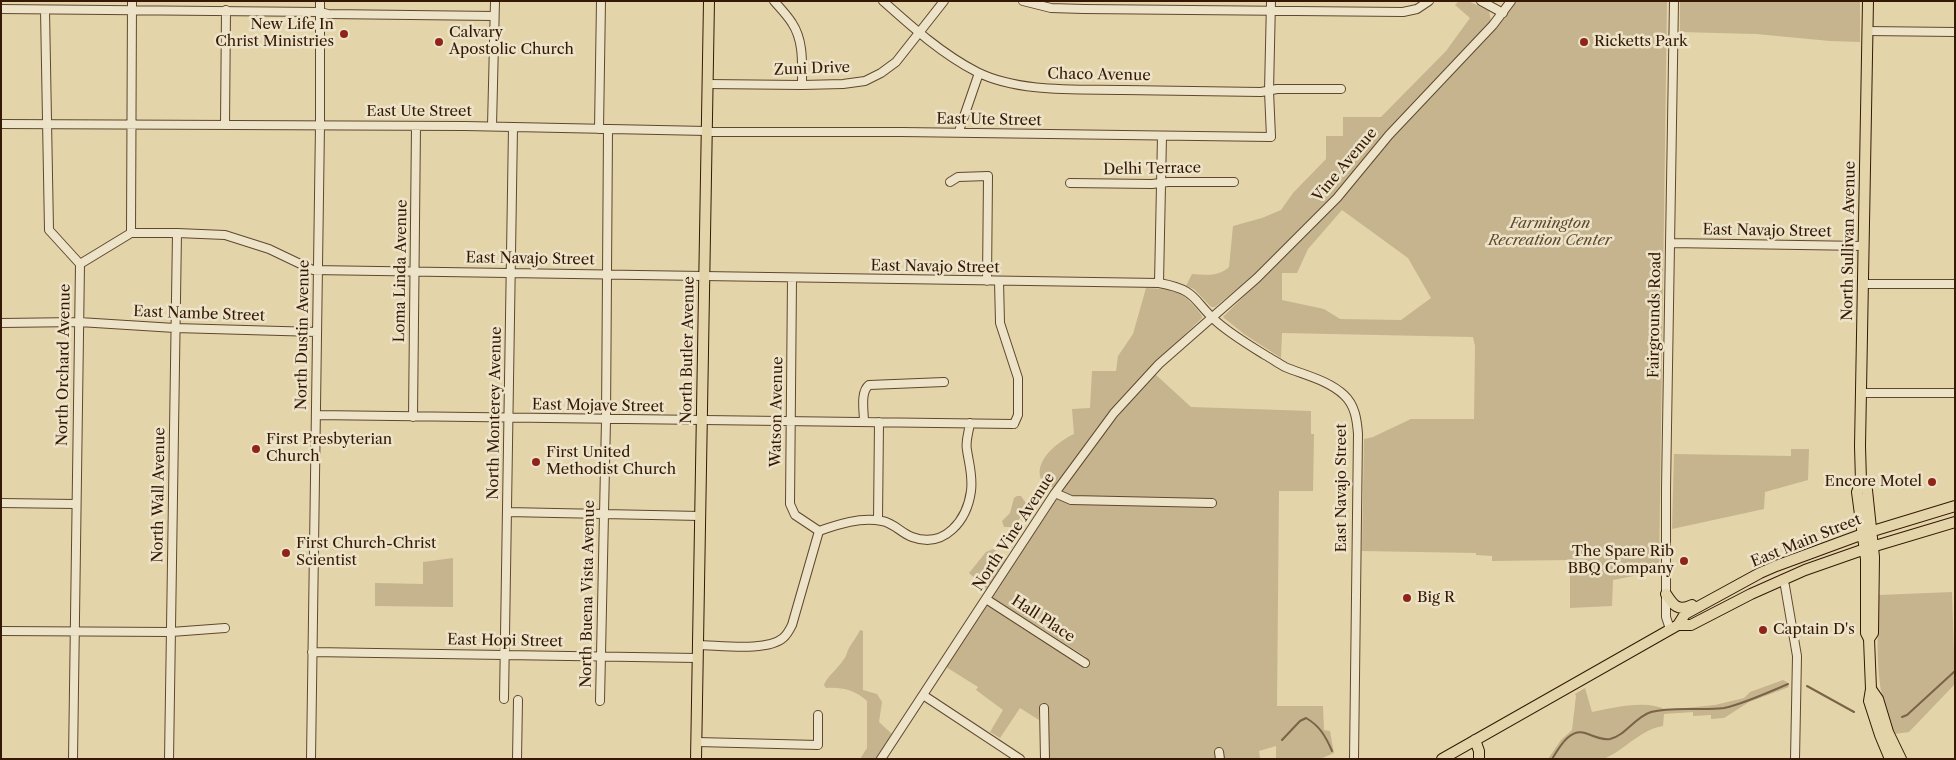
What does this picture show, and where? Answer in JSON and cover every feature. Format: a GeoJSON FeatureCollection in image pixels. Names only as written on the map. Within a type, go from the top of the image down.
{"type":"FeatureCollection","features":[{"type":"Feature","properties":{"kind":"main road","name":"North Butler Avenue"},"geometry":{"type":"LineString","coordinates":[[696,759],[708,1]]}},
{"type":"Feature","properties":{"kind":"main road","name":"North Sullivan Avenue"},"geometry":{"type":"LineString","coordinates":[[1868,1],[1860,446],[1861,482],[1867,490],[1867,532],[1873,633],[1869,640],[1871,688],[1869,701],[1872,715],[1890,759]]}},
{"type":"Feature","properties":{"kind":"main road","name":"East Main Street"},"geometry":{"type":"LineString","coordinates":[[1442,759],[1674,627],[1685,614],[1760,573],[1867,532],[1955,506]]}},
{"type":"Feature","properties":{"kind":"main road"},"geometry":{"type":"LineString","coordinates":[[1941,510],[1950,524]]}},
{"type":"Feature","properties":{"kind":"main road","name":"East Main Street"},"geometry":{"type":"LineString","coordinates":[[1674,627],[1691,625],[1783,579],[1869,548],[1950,524]]}},
{"type":"Feature","properties":{"kind":"main road"},"geometry":{"type":"LineString","coordinates":[[1776,566],[1783,579]]}},
{"type":"Feature","properties":{"kind":"main road"},"geometry":{"type":"LineString","coordinates":[[1666,594],[1675,607],[1684,608],[1748,576],[1760,573]]}},
{"type":"Feature","properties":{"kind":"main road","name":"North Sullivan Avenue"},"geometry":{"type":"LineString","coordinates":[[1871,688],[1878,698],[1888,732],[1901,759]]}},
{"type":"Feature","properties":{"kind":"main road"},"geometry":{"type":"LineString","coordinates":[[1475,740],[1479,751],[1479,759]]}},
{"type":"Feature","properties":{"kind":"street","name":"North Dustin Avenue"},"geometry":{"type":"LineString","coordinates":[[311,759],[320,1]]}},
{"type":"Feature","properties":{"kind":"street"},"geometry":{"type":"LineString","coordinates":[[492,126],[495,1]]}},
{"type":"Feature","properties":{"kind":"street"},"geometry":{"type":"LineString","coordinates":[[599,129],[601,1]]}},
{"type":"Feature","properties":{"kind":"street"},"geometry":{"type":"LineString","coordinates":[[774,1],[792,23],[798,35],[802,51],[802,85]]}},
{"type":"Feature","properties":{"kind":"street","name":"Chaco Avenue"},"geometry":{"type":"LineString","coordinates":[[883,1],[919,32],[957,60],[979,73],[1015,84],[1042,88],[1261,92],[1277,89],[1341,89]]}},
{"type":"Feature","properties":{"kind":"street","name":"Zuni Drive"},"geometry":{"type":"LineString","coordinates":[[707,84],[802,85],[843,84],[865,81],[881,73],[896,62],[944,1]]}},
{"type":"Feature","properties":{"kind":"street"},"geometry":{"type":"LineString","coordinates":[[1023,1],[1052,8],[1084,9],[1403,12],[1417,9],[1429,1]]}},
{"type":"Feature","properties":{"kind":"street"},"geometry":{"type":"LineString","coordinates":[[1269,91],[1271,1]]}},
{"type":"Feature","properties":{"kind":"street"},"geometry":{"type":"LineString","coordinates":[[1481,1],[1503,13]]}},
{"type":"Feature","properties":{"kind":"street","name":"Vine Avenue"},"geometry":{"type":"LineString","coordinates":[[1190,336],[1277,259],[1337,198],[1389,135],[1493,25],[1511,1]]}},
{"type":"Feature","properties":{"kind":"street","name":"Fairgrounds Road"},"geometry":{"type":"LineString","coordinates":[[1674,1],[1666,594],[1666,621],[1674,627]]}},
{"type":"Feature","properties":{"kind":"street"},"geometry":{"type":"LineString","coordinates":[[1,9],[45,10],[132,6],[320,12],[328,14],[494,16]]}},
{"type":"Feature","properties":{"kind":"street"},"geometry":{"type":"LineString","coordinates":[[131,233],[132,6]]}},
{"type":"Feature","properties":{"kind":"street"},"geometry":{"type":"LineString","coordinates":[[45,10],[49,230],[80,264]]}},
{"type":"Feature","properties":{"kind":"street"},"geometry":{"type":"LineString","coordinates":[[225,125],[226,10]]}},
{"type":"Feature","properties":{"kind":"street"},"geometry":{"type":"LineString","coordinates":[[1868,31],[1955,32]]}},
{"type":"Feature","properties":{"kind":"street"},"geometry":{"type":"LineString","coordinates":[[960,133],[960,128],[979,73]]}},
{"type":"Feature","properties":{"kind":"street","name":"East Ute Street"},"geometry":{"type":"LineString","coordinates":[[1,124],[492,126],[707,132],[1270,137],[1269,91]]}},
{"type":"Feature","properties":{"kind":"street","name":"Loma Linda Avenue"},"geometry":{"type":"LineString","coordinates":[[412,417],[416,126]]}},
{"type":"Feature","properties":{"kind":"street","name":"North Monterey Avenue"},"geometry":{"type":"LineString","coordinates":[[504,699],[513,127]]}},
{"type":"Feature","properties":{"kind":"street","name":"North Buena Vista Avenue"},"geometry":{"type":"LineString","coordinates":[[600,701],[606,420],[608,129]]}},
{"type":"Feature","properties":{"kind":"street"},"geometry":{"type":"LineString","coordinates":[[1159,283],[1162,136]]}},
{"type":"Feature","properties":{"kind":"street"},"geometry":{"type":"LineString","coordinates":[[950,182],[958,177],[988,176],[987,281]]}},
{"type":"Feature","properties":{"kind":"street","name":"Delhi Terrace"},"geometry":{"type":"LineString","coordinates":[[1070,183],[1234,182]]}},
{"type":"Feature","properties":{"kind":"street","name":"East Navajo Street"},"geometry":{"type":"LineString","coordinates":[[131,233],[225,235],[269,249],[310,270],[1159,283],[1179,288],[1193,295],[1212,317],[1232,334],[1284,366],[1337,389],[1346,397],[1355,414],[1358,434],[1354,759]]}},
{"type":"Feature","properties":{"kind":"street","name":"North Orchard Avenue"},"geometry":{"type":"LineString","coordinates":[[73,759],[75,504],[80,264],[131,233]]}},
{"type":"Feature","properties":{"kind":"street","name":"North Wall Avenue"},"geometry":{"type":"LineString","coordinates":[[168,759],[177,233]]}},
{"type":"Feature","properties":{"kind":"street","name":"East Navajo Street"},"geometry":{"type":"LineString","coordinates":[[1670,243],[1864,246]]}},
{"type":"Feature","properties":{"kind":"street","name":"Watson Avenue"},"geometry":{"type":"LineString","coordinates":[[792,278],[790,504],[795,515],[819,531]]}},
{"type":"Feature","properties":{"kind":"street","name":"East Mojave Street"},"geometry":{"type":"LineString","coordinates":[[316,415],[1014,425],[1018,415],[1018,378],[1000,323],[999,281]]}},
{"type":"Feature","properties":{"kind":"street"},"geometry":{"type":"LineString","coordinates":[[1863,284],[1955,284]]}},
{"type":"Feature","properties":{"kind":"street","name":"East Nambe Street"},"geometry":{"type":"LineString","coordinates":[[1,323],[79,322],[175,328],[317,332]]}},
{"type":"Feature","properties":{"kind":"street","name":"North Vine Avenue"},"geometry":{"type":"LineString","coordinates":[[881,759],[1055,493],[1114,413],[1159,364],[1190,336]]}},
{"type":"Feature","properties":{"kind":"street"},"geometry":{"type":"LineString","coordinates":[[864,422],[864,393],[865,387],[869,384],[944,382]]}},
{"type":"Feature","properties":{"kind":"street"},"geometry":{"type":"LineString","coordinates":[[1861,393],[1955,393]]}},
{"type":"Feature","properties":{"kind":"street"},"geometry":{"type":"LineString","coordinates":[[878,520],[879,422]]}},
{"type":"Feature","properties":{"kind":"street"},"geometry":{"type":"LineString","coordinates":[[697,645],[757,646],[771,644],[784,638],[792,625],[819,531],[850,521],[878,520],[890,523],[911,536],[924,539],[942,537],[953,530],[964,515],[971,493],[972,473],[966,449],[970,423]]}},
{"type":"Feature","properties":{"kind":"street"},"geometry":{"type":"LineString","coordinates":[[1055,493],[1071,500],[1212,503]]}},
{"type":"Feature","properties":{"kind":"street"},"geometry":{"type":"LineString","coordinates":[[1,503],[75,504]]}},
{"type":"Feature","properties":{"kind":"street"},"geometry":{"type":"LineString","coordinates":[[507,512],[700,516]]}},
{"type":"Feature","properties":{"kind":"street"},"geometry":{"type":"LineString","coordinates":[[1783,579],[1786,586],[1798,656],[1796,759]]}},
{"type":"Feature","properties":{"kind":"street","name":"Hall Place"},"geometry":{"type":"LineString","coordinates":[[986,599],[1084,662]]}},
{"type":"Feature","properties":{"kind":"street"},"geometry":{"type":"LineString","coordinates":[[1,631],[170,632],[225,628]]}},
{"type":"Feature","properties":{"kind":"street","name":"East Hopi Street"},"geometry":{"type":"LineString","coordinates":[[312,652],[697,658]]}},
{"type":"Feature","properties":{"kind":"street"},"geometry":{"type":"LineString","coordinates":[[923,696],[1020,759]]}},
{"type":"Feature","properties":{"kind":"street"},"geometry":{"type":"LineString","coordinates":[[517,759],[518,700]]}},
{"type":"Feature","properties":{"kind":"street"},"geometry":{"type":"LineString","coordinates":[[1044,708],[1045,759]]}},
{"type":"Feature","properties":{"kind":"street"},"geometry":{"type":"LineString","coordinates":[[697,742],[818,744],[818,715]]}},
{"type":"Feature","properties":{"kind":"green space"},"geometry":{"type":"Polygon","coordinates":[[[1459,1],[1468,1],[1489,11],[1491,21],[1385,135],[1326,205],[1254,275],[1215,307],[1211,307],[1194,289],[1186,286],[1192,274],[1216,274],[1229,267],[1233,226],[1262,218],[1281,210],[1293,193],[1326,159],[1326,136],[1343,136],[1343,117],[1381,117],[1446,51],[1470,18],[1455,5],[1459,1]]]}},
{"type":"Feature","properties":{"kind":"green space","name":"Farmington Recreation Center"},"geometry":{"type":"Polygon","coordinates":[[[1516,1],[1667,1],[1659,571],[1613,580],[1612,606],[1570,608],[1570,560],[1492,561],[1492,556],[1476,555],[1476,553],[1362,551],[1364,439],[1373,437],[1411,419],[1474,419],[1475,346],[1473,337],[1282,333],[1281,358],[1244,334],[1223,317],[1341,199],[1393,136],[1497,26],[1516,1]],[[1342,210],[1308,249],[1297,273],[1282,273],[1282,300],[1324,309],[1340,319],[1401,320],[1431,298],[1408,258],[1342,210]]]}},
{"type":"Feature","properties":{"kind":"green space"},"geometry":{"type":"Polygon","coordinates":[[[1680,1],[1860,1],[1860,42],[1756,34],[1680,32],[1680,1]]]}},
{"type":"Feature","properties":{"kind":"green space"},"geometry":{"type":"Polygon","coordinates":[[[1146,288],[1165,289],[1178,293],[1190,302],[1202,318],[1152,366],[1116,406],[1055,487],[1046,487],[1041,479],[1042,463],[1052,449],[1074,434],[1072,409],[1090,408],[1092,371],[1116,371],[1118,356],[1133,334],[1146,288]]]}},
{"type":"Feature","properties":{"kind":"green space"},"geometry":{"type":"Polygon","coordinates":[[[1155,374],[1191,407],[1311,411],[1311,434],[1314,434],[1313,491],[1279,491],[1277,706],[1323,706],[1324,730],[1330,731],[1334,753],[1320,759],[1276,759],[1276,746],[1259,751],[1260,758],[1258,759],[1049,759],[1048,708],[1039,708],[1039,720],[1020,708],[1000,738],[990,732],[1003,710],[976,690],[978,687],[946,667],[985,607],[988,606],[1086,669],[1086,657],[993,598],[993,595],[1089,454],[1110,426],[1155,374]]]}},
{"type":"Feature","properties":{"kind":"green space"},"geometry":{"type":"Polygon","coordinates":[[[1791,449],[1809,449],[1808,480],[1765,492],[1764,509],[1672,529],[1674,454],[1791,456],[1791,449]]]}},
{"type":"Feature","properties":{"kind":"green space"},"geometry":{"type":"Polygon","coordinates":[[[1021,496],[1028,506],[1014,527],[1004,527],[1002,521],[1010,513],[1014,498],[1021,496]]]}},
{"type":"Feature","properties":{"kind":"green space"},"geometry":{"type":"Polygon","coordinates":[[[993,549],[1007,560],[988,589],[984,589],[969,573],[986,552],[993,549]]]}},
{"type":"Feature","properties":{"kind":"green space"},"geometry":{"type":"Polygon","coordinates":[[[453,558],[453,607],[375,606],[375,583],[423,584],[423,562],[453,558]]]}},
{"type":"Feature","properties":{"kind":"green space"},"geometry":{"type":"Polygon","coordinates":[[[1952,592],[1955,684],[1909,732],[1894,734],[1880,688],[1878,648],[1879,595],[1952,592]]]}},
{"type":"Feature","properties":{"kind":"green space"},"geometry":{"type":"Polygon","coordinates":[[[860,630],[863,631],[863,690],[877,694],[882,702],[879,722],[892,734],[876,759],[860,759],[867,748],[867,701],[853,692],[837,688],[826,688],[824,685],[845,658],[848,649],[860,630]]]}},
{"type":"Feature","properties":{"kind":"green space"},"geometry":{"type":"Polygon","coordinates":[[[1783,680],[1787,682],[1789,687],[1749,702],[1724,718],[1711,719],[1711,715],[1693,716],[1693,712],[1664,714],[1663,726],[1647,731],[1606,758],[1548,759],[1561,740],[1572,730],[1575,694],[1585,688],[1592,712],[1640,705],[1649,705],[1666,710],[1715,705],[1744,698],[1750,692],[1783,680]]]}},
{"type":"Feature","properties":{"kind":"waterway"},"geometry":{"type":"LineString","coordinates":[[1902,717],[1907,715],[1955,671]]}},
{"type":"Feature","properties":{"kind":"waterway"},"geometry":{"type":"LineString","coordinates":[[1552,759],[1567,739],[1576,733],[1582,732],[1599,738],[1610,739],[1620,734],[1645,714],[1651,712],[1669,709],[1724,708],[1747,701],[1788,684]]}},
{"type":"Feature","properties":{"kind":"waterway"},"geometry":{"type":"LineString","coordinates":[[1807,686],[1854,712]]}},
{"type":"Feature","properties":{"kind":"waterway"},"geometry":{"type":"LineString","coordinates":[[1282,740],[1300,721],[1306,718],[1322,732],[1332,751]]}},
{"type":"Feature","properties":{"kind":"place","name":"New Life In Christ Ministries"},"geometry":{"type":"Point","coordinates":[344,34]}},
{"type":"Feature","properties":{"kind":"place","name":"Calvary Apostolic Church"},"geometry":{"type":"Point","coordinates":[439,42]}},
{"type":"Feature","properties":{"kind":"place","name":"Ricketts Park"},"geometry":{"type":"Point","coordinates":[1584,42]}},
{"type":"Feature","properties":{"kind":"place","name":"First Presbyterian Church"},"geometry":{"type":"Point","coordinates":[256,449]}},
{"type":"Feature","properties":{"kind":"place","name":"First United Methodist Church"},"geometry":{"type":"Point","coordinates":[536,462]}},
{"type":"Feature","properties":{"kind":"place","name":"Encore Motel"},"geometry":{"type":"Point","coordinates":[1932,482]}},
{"type":"Feature","properties":{"kind":"place","name":"First Church-Christ Scientist"},"geometry":{"type":"Point","coordinates":[286,553]}},
{"type":"Feature","properties":{"kind":"place","name":"The Spare Rib BBQ Company"},"geometry":{"type":"Point","coordinates":[1684,561]}},
{"type":"Feature","properties":{"kind":"place","name":"Big R"},"geometry":{"type":"Point","coordinates":[1407,598]}},
{"type":"Feature","properties":{"kind":"place","name":"Captain D's"},"geometry":{"type":"Point","coordinates":[1763,630]}}]}
